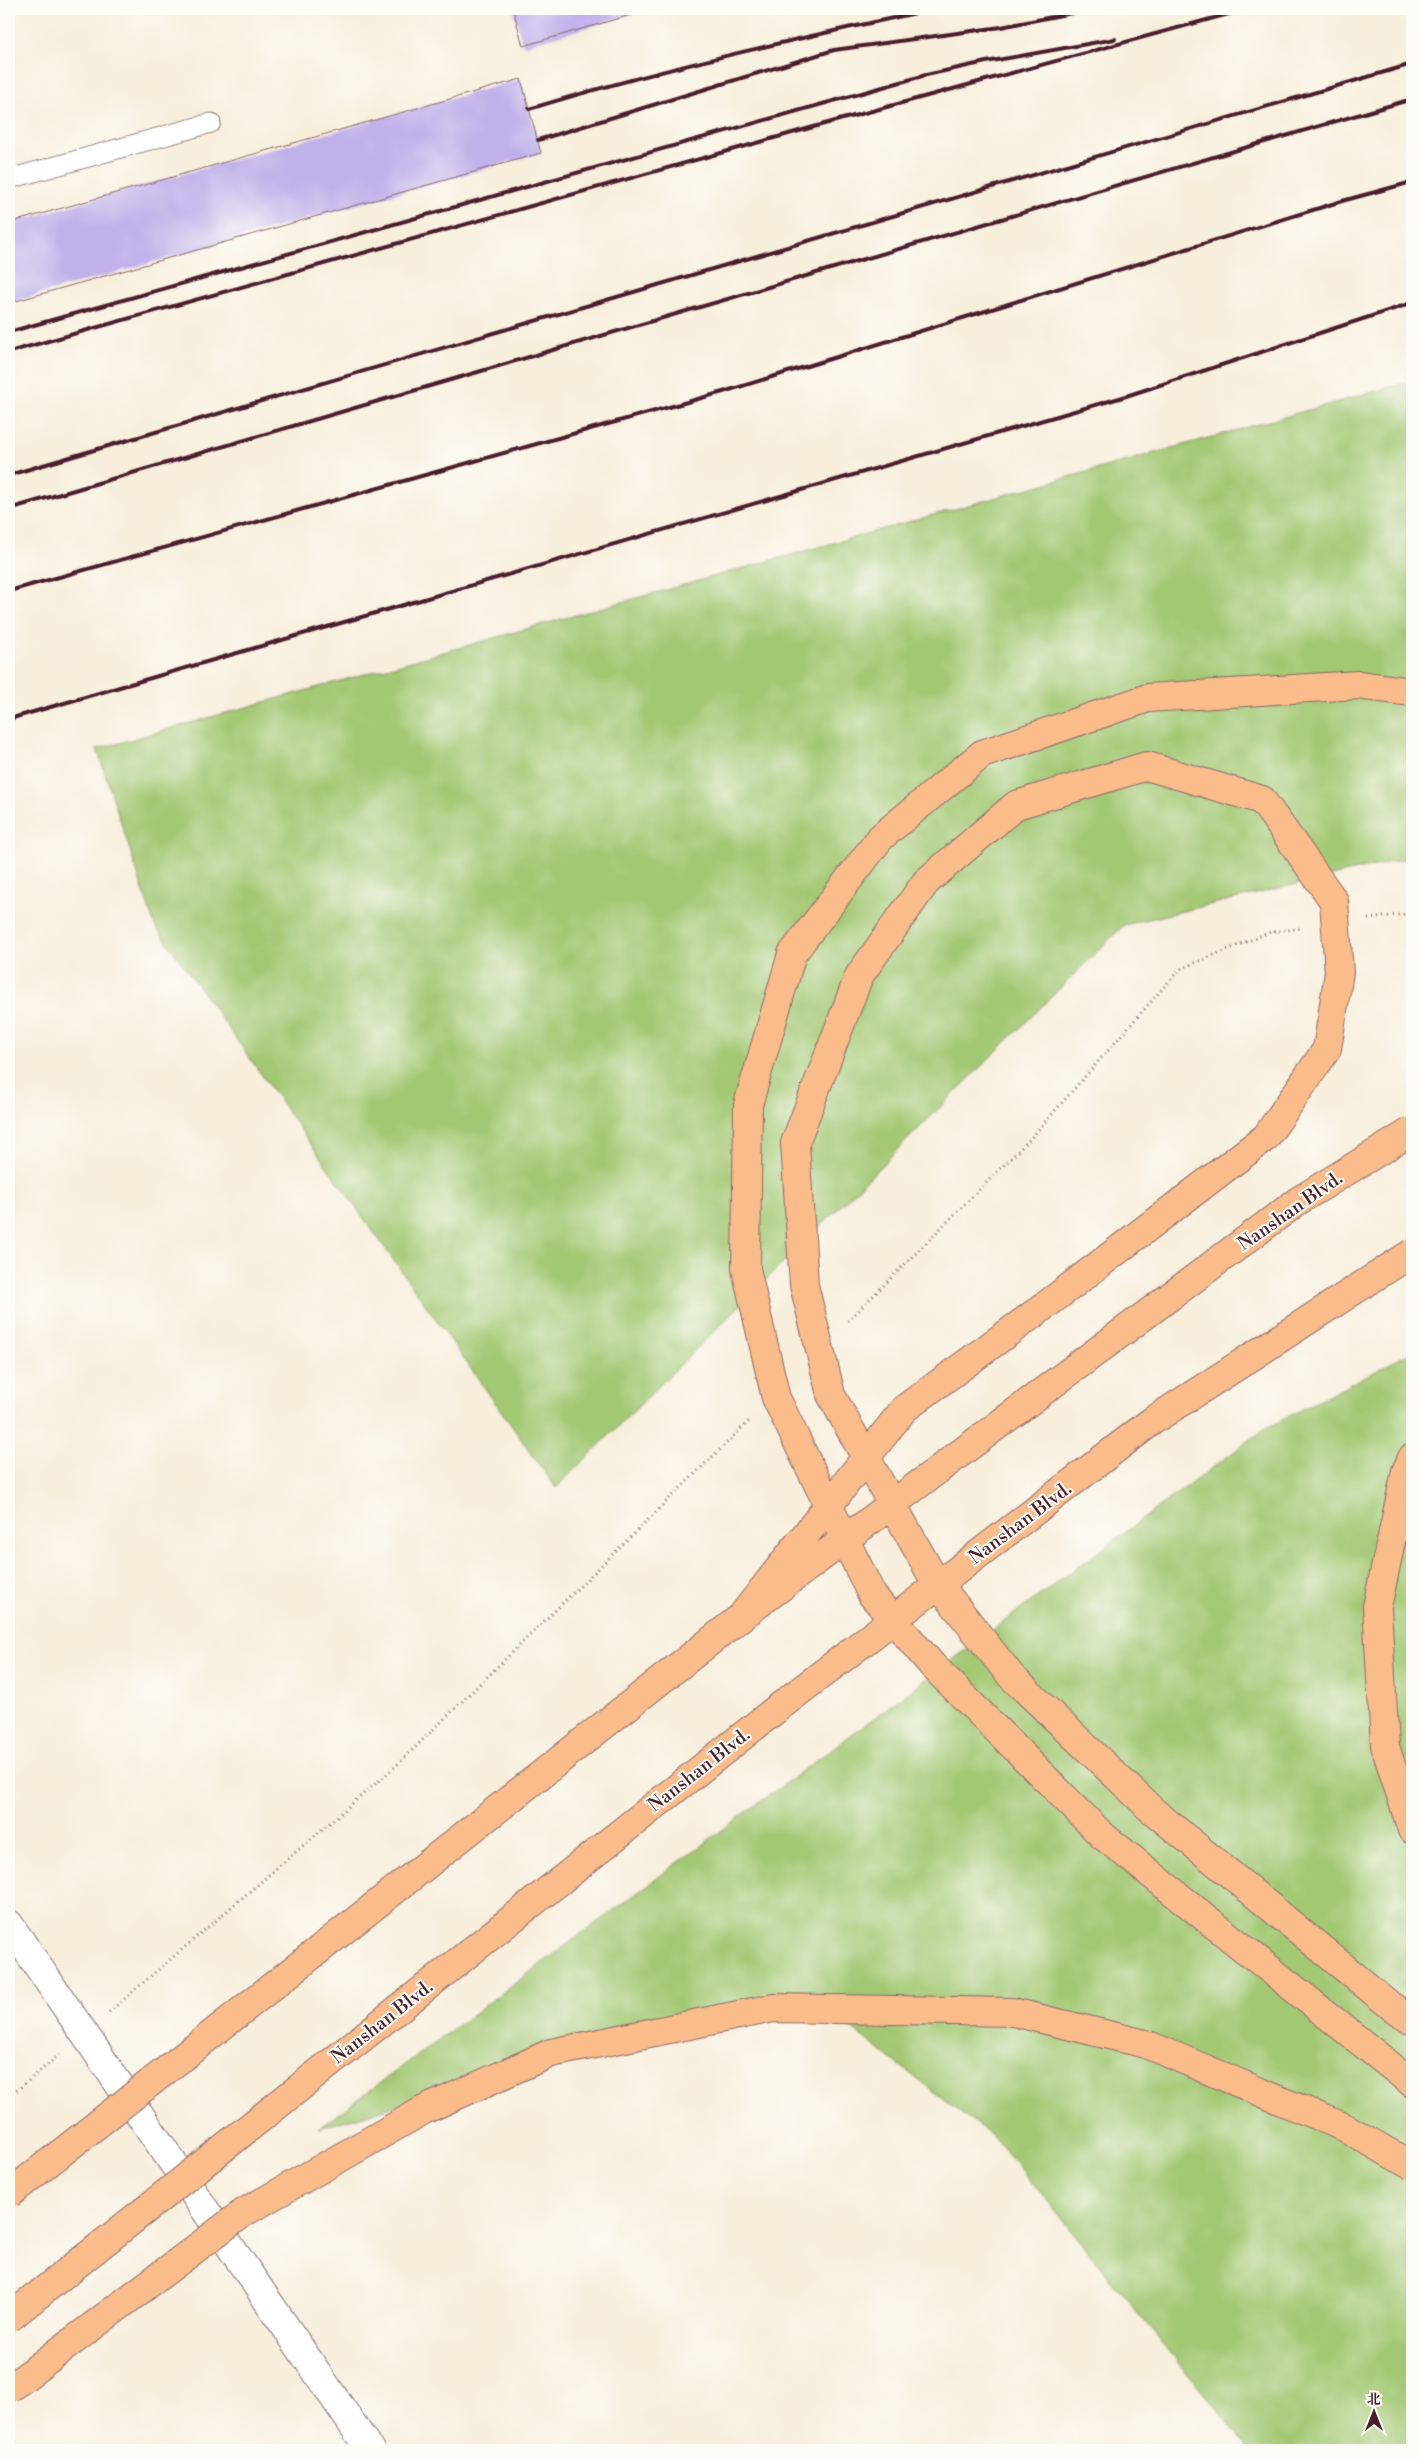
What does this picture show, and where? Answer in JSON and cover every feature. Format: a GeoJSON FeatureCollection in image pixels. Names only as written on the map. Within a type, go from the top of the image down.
{"type":"FeatureCollection","features":[{"type":"Feature","properties":{"kind":"highway"},"geometry":{"type":"LineString","coordinates":[[1412,692],[1358,685],[1148,698],[982,754],[881,837],[792,954],[748,1105],[746,1259],[746,1269],[776,1398],[872,1595],[932,1665],[1102,1835],[1412,2083]]}},
{"type":"Feature","properties":{"kind":"highway"},"geometry":{"type":"LineString","coordinates":[[741,1617],[862,1463],[868,1455],[874,1447],[904,1409],[1054,1299],[1266,1137],[1327,1050],[1338,972],[1334,901],[1262,800],[1147,766],[1016,805],[926,882],[859,976],[795,1143],[804,1285],[831,1395],[859,1446],[864,1454],[868,1462],[887,1496],[934,1579],[1011,1676],[1152,1810],[1391,2006],[1412,2021]]}},
{"type":"Feature","properties":{"kind":"highway","name":"Nanshan Blvd."},"geometry":{"type":"LineString","coordinates":[[9,2194],[741,1617],[1298,1201],[1412,1131]]}},
{"type":"Feature","properties":{"kind":"highway","name":"Nanshan Blvd."},"geometry":{"type":"LineString","coordinates":[[9,2318],[779,1707],[1152,1421],[1412,1253]]}},
{"type":"Feature","properties":{"kind":"highway"},"geometry":{"type":"LineString","coordinates":[[1412,1458],[1406,1471],[1377,1607],[1385,1746],[1412,1830]]}},
{"type":"Feature","properties":{"kind":"highway"},"geometry":{"type":"LineString","coordinates":[[9,2389],[243,2213],[424,2110],[550,2052],[773,2008],[1013,2012],[1146,2044],[1346,2128],[1412,2166]]}},
{"type":"Feature","properties":{"kind":"street"},"geometry":{"type":"LineString","coordinates":[[9,1924],[370,2450]]}},
{"type":"Feature","properties":{"kind":"lane"},"geometry":{"type":"LineString","coordinates":[[9,180],[211,123]]}},
{"type":"Feature","properties":{"kind":"path"},"geometry":{"type":"LineString","coordinates":[[1365,920],[1412,913]]}},
{"type":"Feature","properties":{"kind":"path"},"geometry":{"type":"LineString","coordinates":[[841,1328],[1031,1138],[1180,969],[1270,932],[1308,927]]}},
{"type":"Feature","properties":{"kind":"path"},"geometry":{"type":"LineString","coordinates":[[107,2013],[396,1766],[750,1420]]}},
{"type":"Feature","properties":{"kind":"path"},"geometry":{"type":"LineString","coordinates":[[9,2097],[62,2052]]}},
{"type":"Feature","properties":{"kind":"green space"},"geometry":{"type":"Polygon","coordinates":[[[1412,381],[1412,857],[1124,925],[556,1488],[154,924],[97,749],[1412,381]]]}},
{"type":"Feature","properties":{"kind":"green space"},"geometry":{"type":"Polygon","coordinates":[[[1412,1352],[1412,2450],[1250,2450],[997,2140],[800,1989],[319,2128],[1266,1428],[1412,1352]]]}},
{"type":"Feature","properties":{"kind":"building"},"geometry":{"type":"Polygon","coordinates":[[[513,9],[651,9],[523,46],[513,9]]]}},
{"type":"Feature","properties":{"kind":"building"},"geometry":{"type":"Polygon","coordinates":[[[521,79],[541,153],[9,303],[9,223],[521,79]]]}},
{"type":"Feature","properties":{"kind":"railway"},"geometry":{"type":"LineString","coordinates":[[529,109],[578,94],[728,55],[930,10],[951,9]]}},
{"type":"Feature","properties":{"kind":"railway"},"geometry":{"type":"LineString","coordinates":[[538,140],[834,50],[1001,27],[1092,9]]}},
{"type":"Feature","properties":{"kind":"railway"},"geometry":{"type":"LineString","coordinates":[[9,352],[828,123],[1247,9]]}},
{"type":"Feature","properties":{"kind":"railway"},"geometry":{"type":"LineString","coordinates":[[9,332],[926,75],[986,62],[1115,39]]}},
{"type":"Feature","properties":{"kind":"railway"},"geometry":{"type":"LineString","coordinates":[[9,475],[1412,64]]}},
{"type":"Feature","properties":{"kind":"railway"},"geometry":{"type":"LineString","coordinates":[[9,509],[1412,99]]}},
{"type":"Feature","properties":{"kind":"railway"},"geometry":{"type":"LineString","coordinates":[[9,591],[723,392],[1342,201],[1412,182]]}},
{"type":"Feature","properties":{"kind":"railway"},"geometry":{"type":"LineString","coordinates":[[9,719],[1123,397],[1412,303]]}}]}
